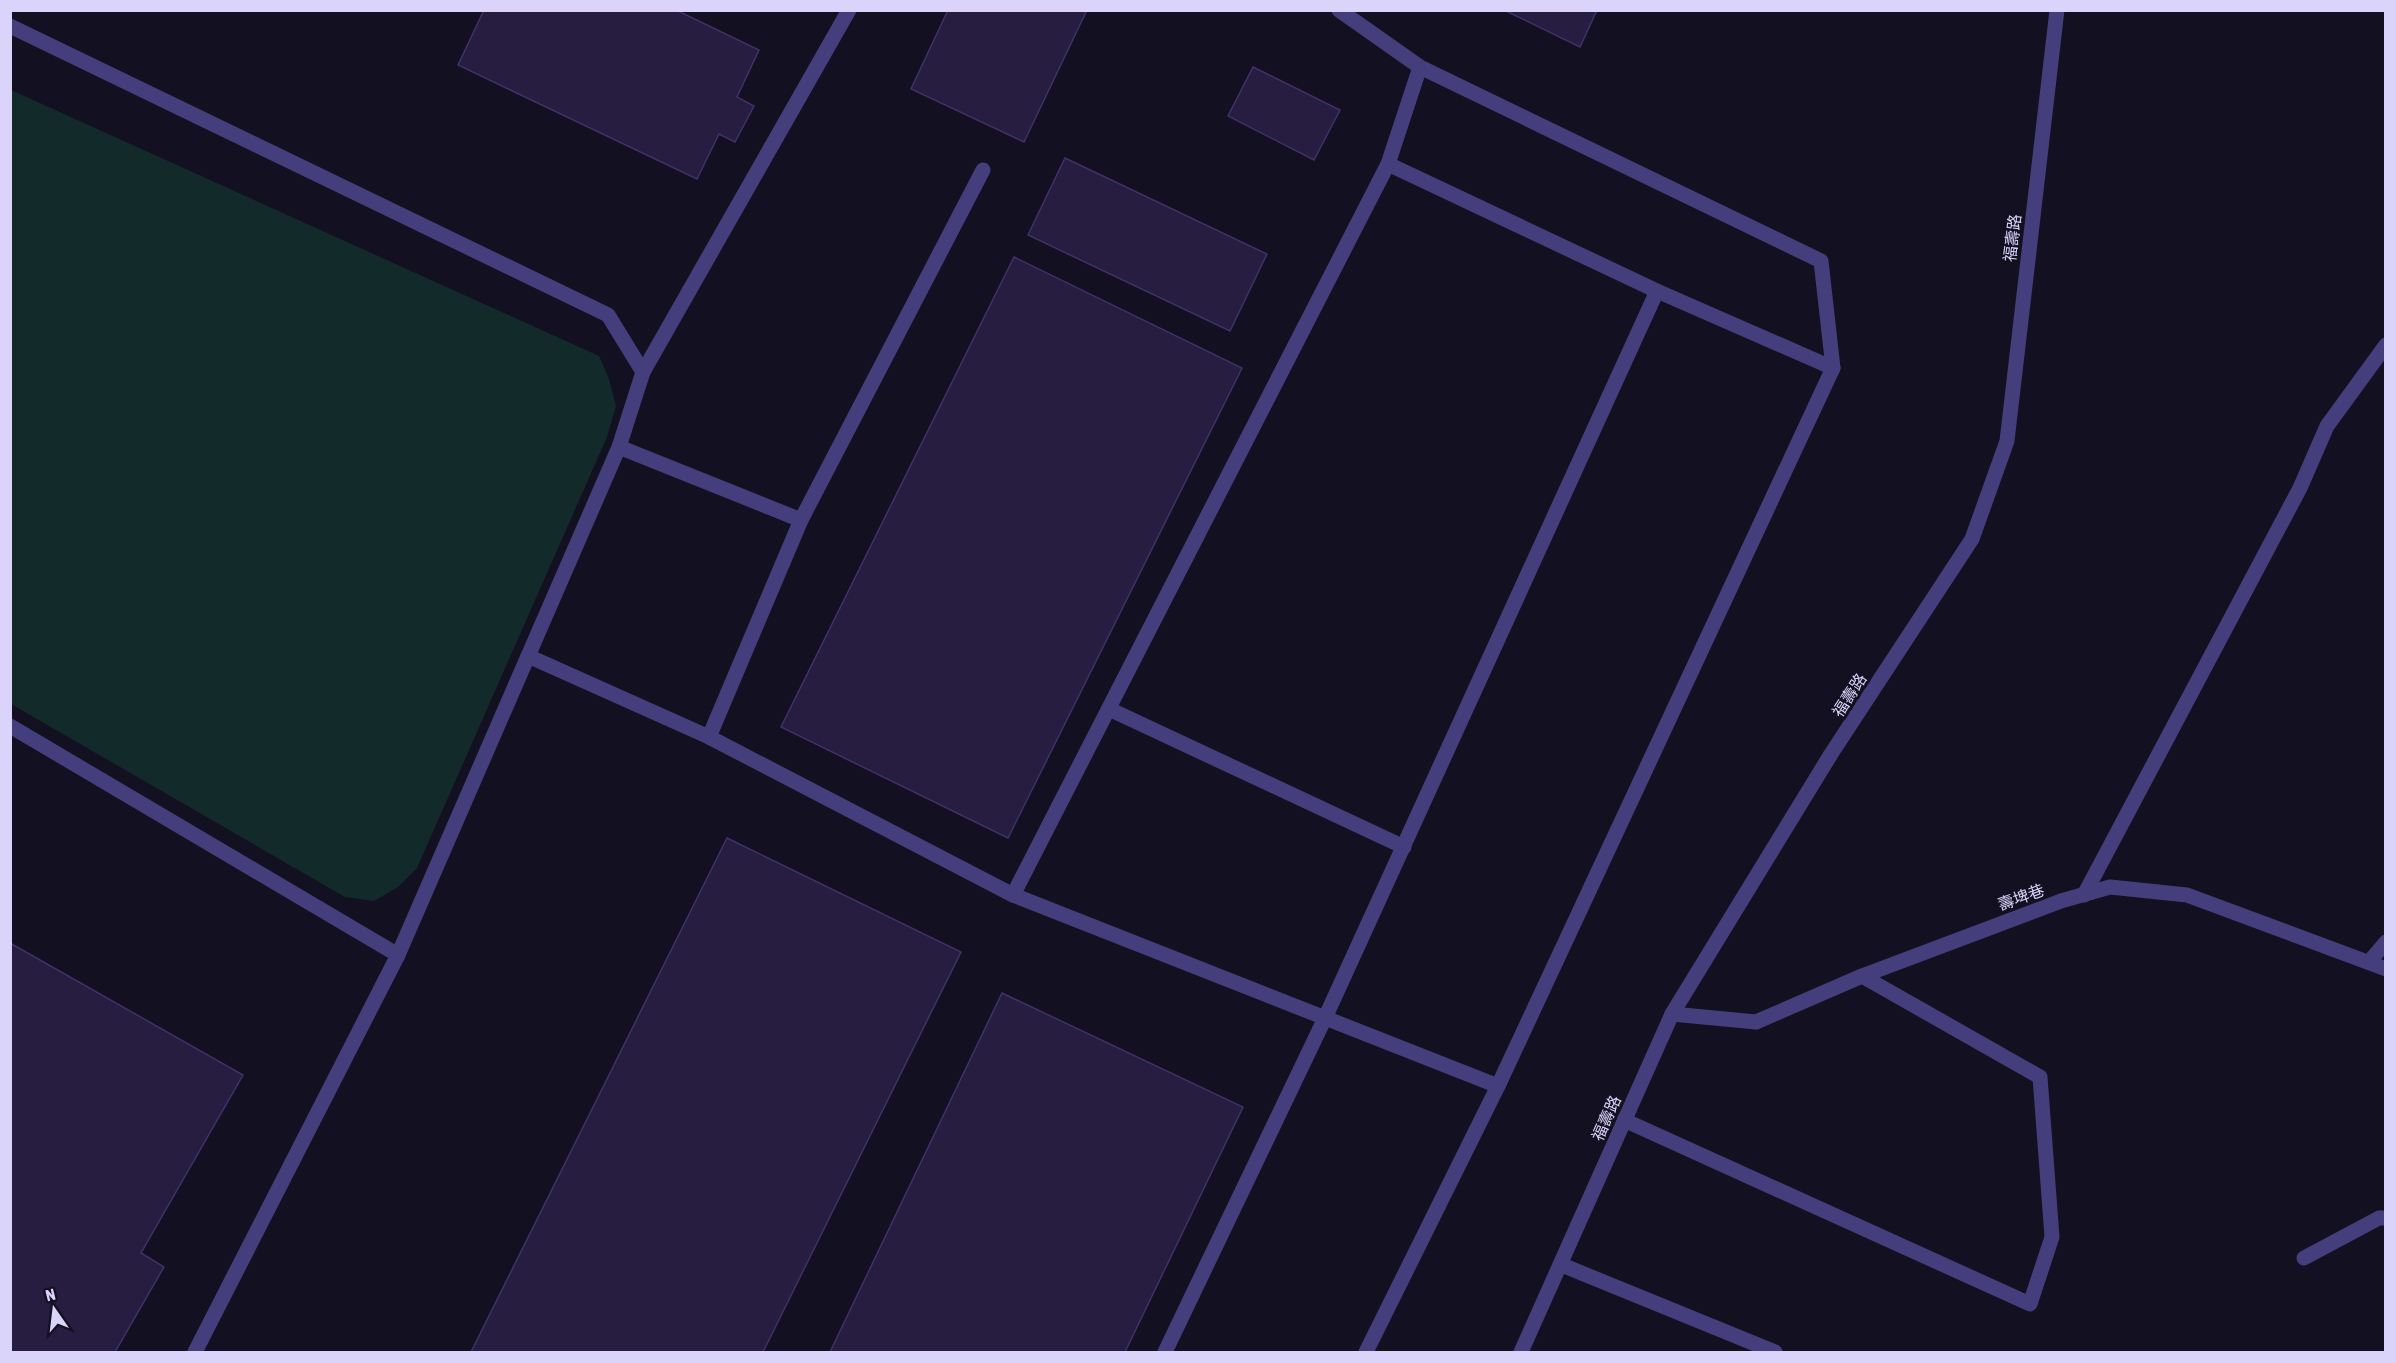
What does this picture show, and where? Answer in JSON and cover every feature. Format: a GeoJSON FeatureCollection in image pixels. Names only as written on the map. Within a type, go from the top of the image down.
{"type":"FeatureCollection","features":[{"type":"Feature","properties":{"kind":"street"},"geometry":{"type":"LineString","coordinates":[[195,1353],[398,955],[620,447],[643,372],[849,10]]}},
{"type":"Feature","properties":{"kind":"street"},"geometry":{"type":"LineString","coordinates":[[1339,10],[1420,67],[1821,261],[1833,368],[1498,1086],[1366,1353]]}},
{"type":"Feature","properties":{"kind":"street","name":"福壽路"},"geometry":{"type":"LineString","coordinates":[[1521,1353],[1672,1014],[1831,754],[1972,539],[2007,441],[2057,10]]}},
{"type":"Feature","properties":{"kind":"street"},"geometry":{"type":"LineString","coordinates":[[10,26],[608,315],[643,372]]}},
{"type":"Feature","properties":{"kind":"street"},"geometry":{"type":"LineString","coordinates":[[1013,895],[1388,164],[1420,67]]}},
{"type":"Feature","properties":{"kind":"street"},"geometry":{"type":"LineString","coordinates":[[1388,164],[1657,291],[1833,368]]}},
{"type":"Feature","properties":{"kind":"street"},"geometry":{"type":"LineString","coordinates":[[709,737],[801,520],[983,170]]}},
{"type":"Feature","properties":{"kind":"street"},"geometry":{"type":"LineString","coordinates":[[1165,1353],[1325,1018],[1657,291]]}},
{"type":"Feature","properties":{"kind":"street"},"geometry":{"type":"LineString","coordinates":[[2084,895],[2300,488],[2327,426],[2385,345]]}},
{"type":"Feature","properties":{"kind":"street"},"geometry":{"type":"LineString","coordinates":[[620,447],[801,520]]}},
{"type":"Feature","properties":{"kind":"street"},"geometry":{"type":"LineString","coordinates":[[528,656],[709,737],[1013,895],[1498,1086]]}},
{"type":"Feature","properties":{"kind":"street"},"geometry":{"type":"LineString","coordinates":[[1109,709],[1404,847]]}},
{"type":"Feature","properties":{"kind":"street"},"geometry":{"type":"LineString","coordinates":[[10,726],[398,955]]}},
{"type":"Feature","properties":{"kind":"street","name":"壽埤巷"},"geometry":{"type":"LineString","coordinates":[[1672,1014],[1756,1022],[1862,976],[2110,887],[2187,895],[2385,969]]}},
{"type":"Feature","properties":{"kind":"street"},"geometry":{"type":"LineString","coordinates":[[2369,962],[2385,942]]}},
{"type":"Feature","properties":{"kind":"street"},"geometry":{"type":"LineString","coordinates":[[1624,1120],[2030,1304],[2052,1237],[2040,1077],[1862,976]]}},
{"type":"Feature","properties":{"kind":"street"},"geometry":{"type":"LineString","coordinates":[[2304,1258],[2379,1218],[2385,1218]]}},
{"type":"Feature","properties":{"kind":"street"},"geometry":{"type":"LineString","coordinates":[[1562,1264],[1775,1353]]}},
{"type":"Feature","properties":{"kind":"green space"},"geometry":{"type":"Polygon","coordinates":[[[11,90],[599,356],[609,379],[616,406],[607,437],[417,868],[398,887],[374,901],[345,897],[11,704],[11,90]]]}},
{"type":"Feature","properties":{"kind":"building"},"geometry":{"type":"Polygon","coordinates":[[[484,10],[676,10],[759,50],[737,97],[754,106],[735,142],[719,134],[697,179],[458,65],[484,10]]]}},
{"type":"Feature","properties":{"kind":"building"},"geometry":{"type":"Polygon","coordinates":[[[948,10],[1087,10],[1024,142],[911,89],[948,10]]]}},
{"type":"Feature","properties":{"kind":"building"},"geometry":{"type":"Polygon","coordinates":[[[1504,10],[1597,10],[1580,47],[1504,10]]]}},
{"type":"Feature","properties":{"kind":"building"},"geometry":{"type":"Polygon","coordinates":[[[1253,67],[1340,110],[1314,160],[1228,116],[1253,67]]]}},
{"type":"Feature","properties":{"kind":"building"},"geometry":{"type":"Polygon","coordinates":[[[1065,158],[1267,254],[1230,331],[1028,235],[1065,158]]]}},
{"type":"Feature","properties":{"kind":"building"},"geometry":{"type":"Polygon","coordinates":[[[1014,257],[1242,368],[1008,838],[781,727],[1014,257]]]}},
{"type":"Feature","properties":{"kind":"building"},"geometry":{"type":"Polygon","coordinates":[[[727,838],[961,952],[763,1352],[471,1352],[727,838]]]}},
{"type":"Feature","properties":{"kind":"building"},"geometry":{"type":"Polygon","coordinates":[[[10,943],[243,1075],[141,1253],[164,1267],[115,1352],[10,1352],[10,943]]]}},
{"type":"Feature","properties":{"kind":"building"},"geometry":{"type":"Polygon","coordinates":[[[1002,993],[1243,1107],[1125,1352],[830,1352],[1002,993]]]}}]}
